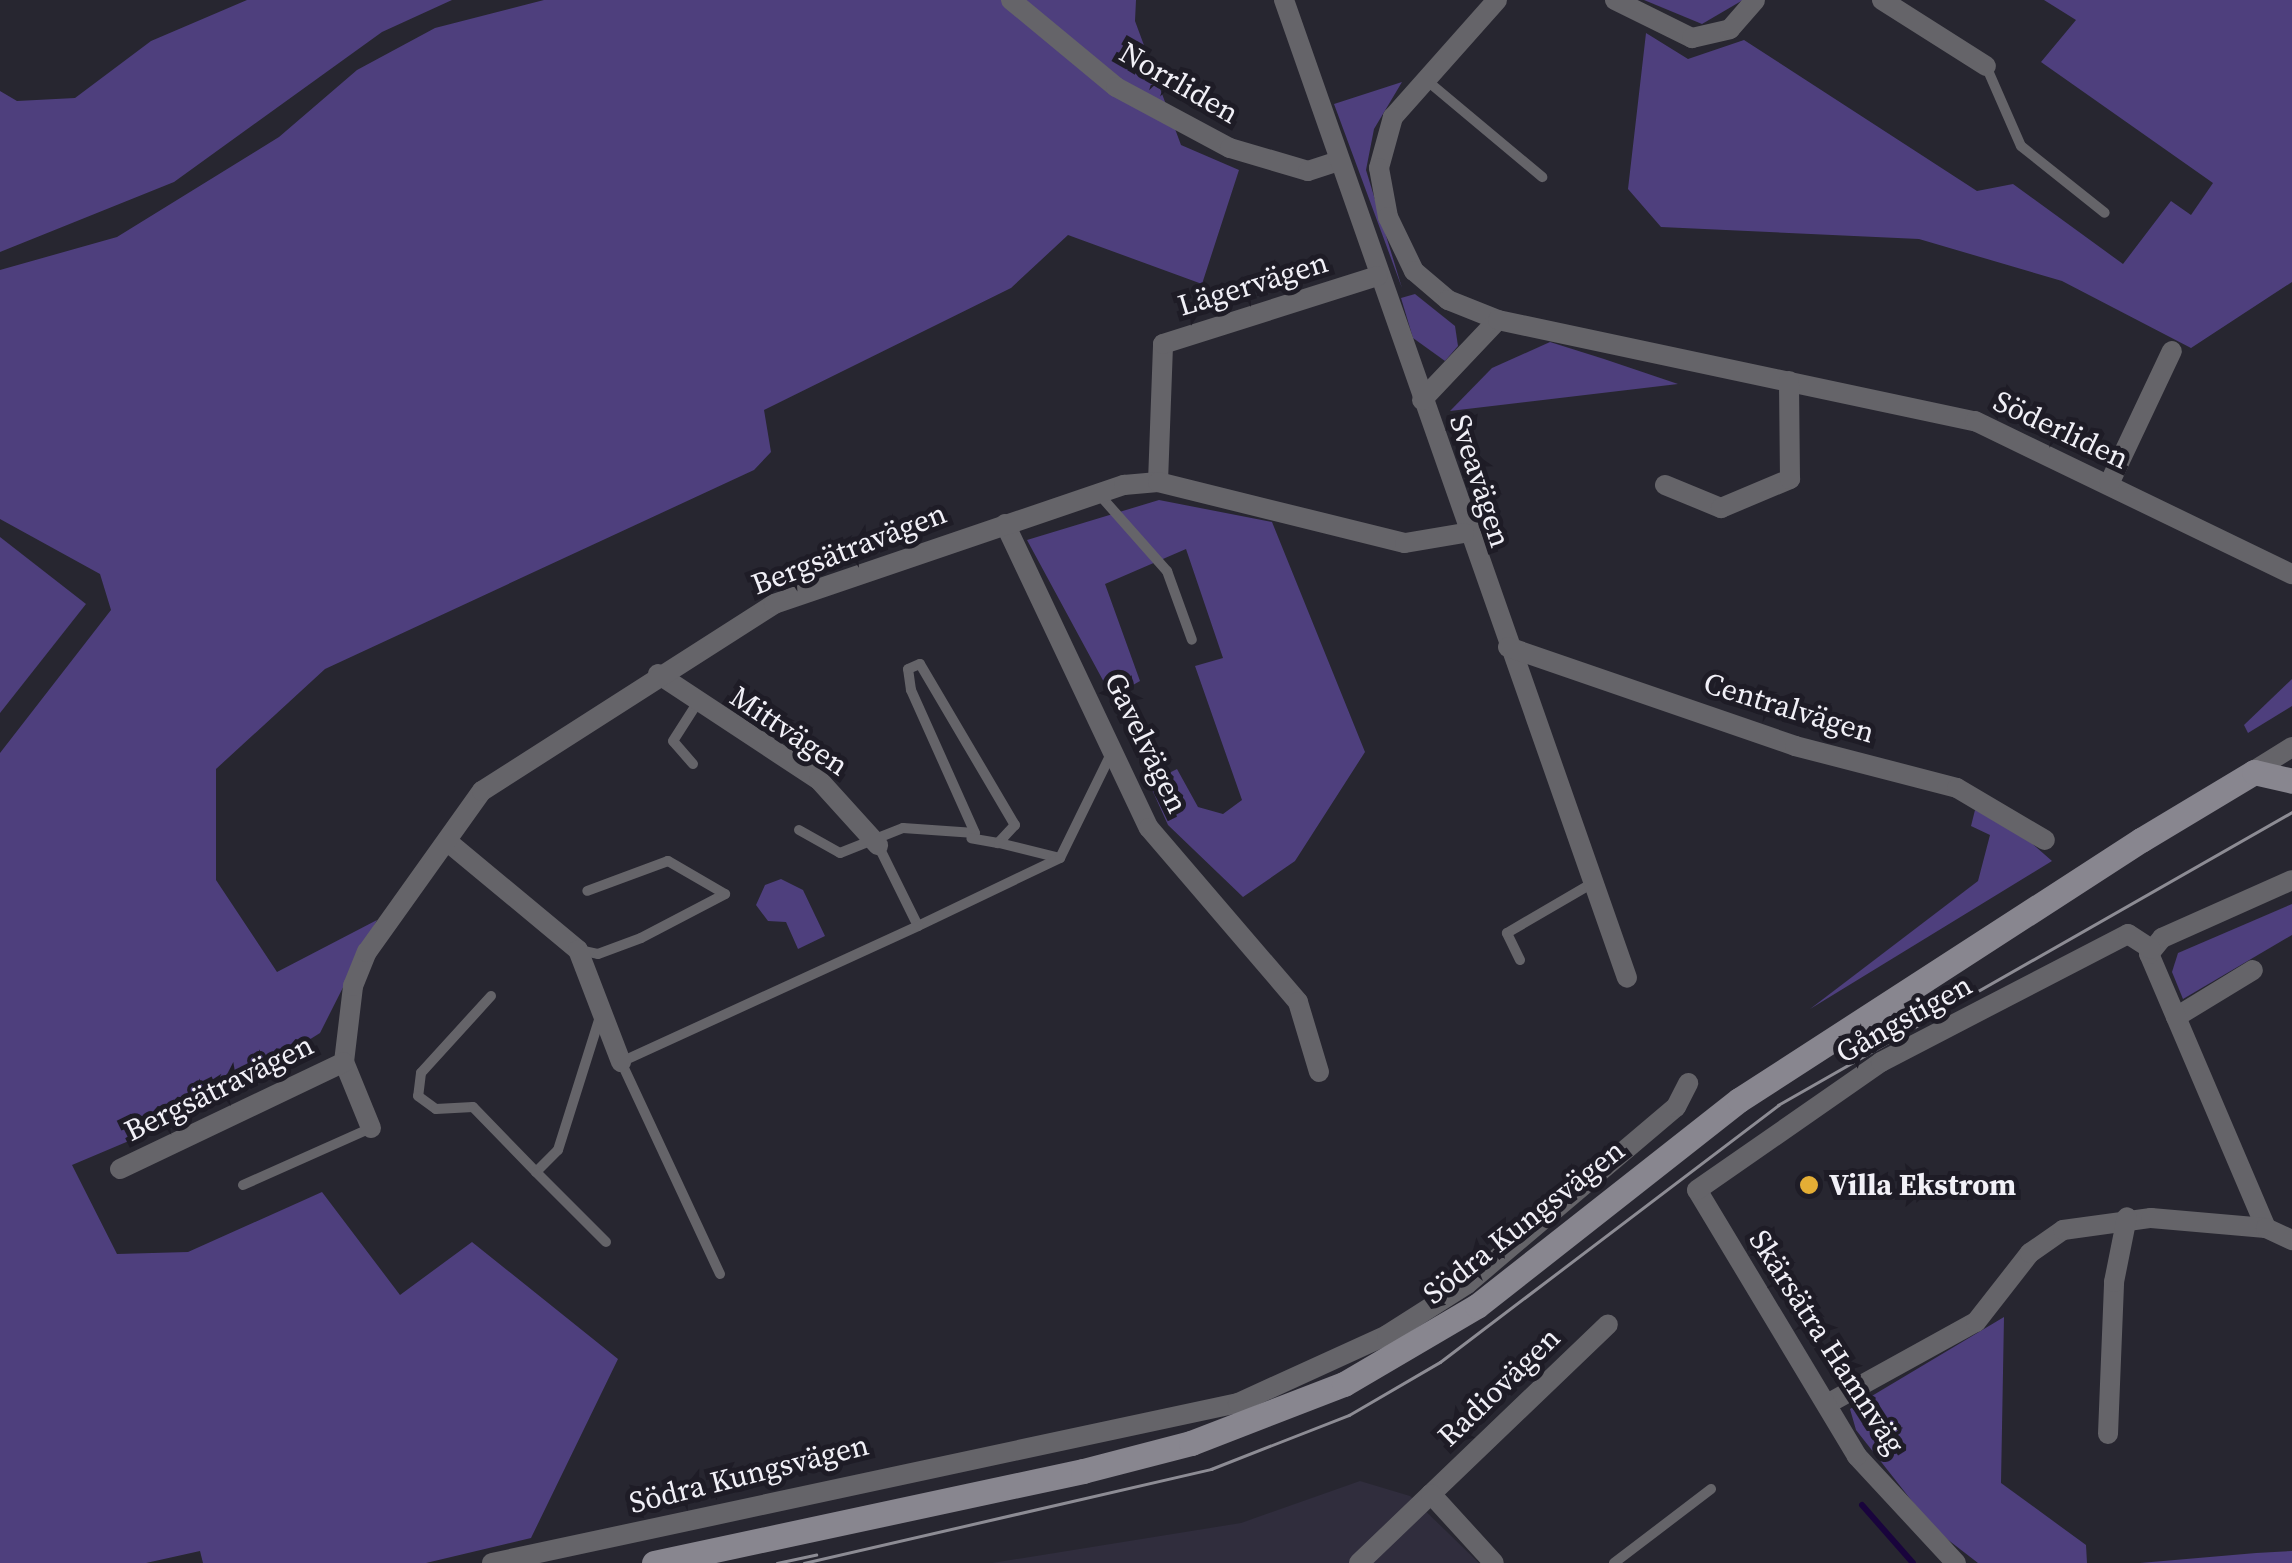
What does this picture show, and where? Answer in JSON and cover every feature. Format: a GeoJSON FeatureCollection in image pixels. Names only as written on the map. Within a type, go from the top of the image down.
{"type":"FeatureCollection","features":[{"type":"Feature","properties":{"kind":"main road"},"geometry":{"type":"LineString","coordinates":[[2244,776],[2273,770],[2292,781]]}},
{"type":"Feature","properties":{"kind":"main road","name":"Södra Kungsvägen"},"geometry":{"type":"LineString","coordinates":[[654,1563],[1083,1471],[1209,1437],[1344,1384],[1477,1306],[1755,1089],[2244,776]]}},
{"type":"Feature","properties":{"kind":"street","name":"Norrliden"},"geometry":{"type":"LineString","coordinates":[[1010,0],[1116,88],[1230,148],[1308,170],[1339,162]]}},
{"type":"Feature","properties":{"kind":"street","name":"Sveavägen"},"geometry":{"type":"LineString","coordinates":[[1284,0],[1422,400],[1464,534],[1628,978]]}},
{"type":"Feature","properties":{"kind":"street"},"geometry":{"type":"LineString","coordinates":[[1615,0],[1692,38],[1730,29],[1755,0]]}},
{"type":"Feature","properties":{"kind":"street"},"geometry":{"type":"LineString","coordinates":[[1882,0],[1986,66]]}},
{"type":"Feature","properties":{"kind":"street","name":"Söderliden"},"geometry":{"type":"LineString","coordinates":[[1488,2],[1424,79],[1382,143],[1388,217],[1404,256],[1432,289],[1498,320],[1975,421],[2292,574]]}},
{"type":"Feature","properties":{"kind":"street","name":"Lägervägen"},"geometry":{"type":"LineString","coordinates":[[1158,482],[1162,344],[1378,276]]}},
{"type":"Feature","properties":{"kind":"street"},"geometry":{"type":"LineString","coordinates":[[1422,400],[1498,320]]}},
{"type":"Feature","properties":{"kind":"street"},"geometry":{"type":"LineString","coordinates":[[2109,484],[2172,351]]}},
{"type":"Feature","properties":{"kind":"street"},"geometry":{"type":"LineString","coordinates":[[1665,485],[1720,508],[1790,479],[1790,380]]}},
{"type":"Feature","properties":{"kind":"street","name":"Bergsätravägen"},"geometry":{"type":"LineString","coordinates":[[371,1128],[344,1062],[346,1014],[366,952],[482,791],[658,674],[774,604],[1096,492],[1158,482],[1405,543],[1464,534]]}},
{"type":"Feature","properties":{"kind":"street","name":"Gavelvägen"},"geometry":{"type":"LineString","coordinates":[[1004,524],[1114,746],[1149,828],[1298,1002],[1318,1072]]}},
{"type":"Feature","properties":{"kind":"street","name":"Centralvägen"},"geometry":{"type":"LineString","coordinates":[[1508,647],[1795,746],[1957,788],[2045,840]]}},
{"type":"Feature","properties":{"kind":"street","name":"Mittvägen"},"geometry":{"type":"LineString","coordinates":[[658,674],[696,705],[819,780],[876,842]]}},
{"type":"Feature","properties":{"kind":"street"},"geometry":{"type":"LineString","coordinates":[[2244,776],[2292,747]]}},
{"type":"Feature","properties":{"kind":"street"},"geometry":{"type":"LineString","coordinates":[[448,842],[578,950],[600,1017],[621,1062]]}},
{"type":"Feature","properties":{"kind":"street"},"geometry":{"type":"LineString","coordinates":[[2266,1228],[2176,1018],[2152,949],[2292,880]]}},
{"type":"Feature","properties":{"kind":"street","name":"Gångstigen"},"geometry":{"type":"LineString","coordinates":[[1697,1190],[1882,1062],[2128,934],[2152,949]]}},
{"type":"Feature","properties":{"kind":"street"},"geometry":{"type":"LineString","coordinates":[[2176,1018],[2253,970]]}},
{"type":"Feature","properties":{"kind":"street","name":"Bergsätravägen"},"geometry":{"type":"LineString","coordinates":[[120,1169],[344,1062]]}},
{"type":"Feature","properties":{"kind":"street","name":"Södra Kungsvägen"},"geometry":{"type":"LineString","coordinates":[[492,1563],[1238,1403],[1387,1336],[1467,1284],[1676,1107],[1688,1083]]}},
{"type":"Feature","properties":{"kind":"street","name":"Skärsätra Hamnväg"},"geometry":{"type":"LineString","coordinates":[[1697,1190],[1829,1403],[1857,1456],[1956,1563]]}},
{"type":"Feature","properties":{"kind":"street"},"geometry":{"type":"LineString","coordinates":[[2108,1434],[2114,1282],[2127,1217]]}},
{"type":"Feature","properties":{"kind":"street"},"geometry":{"type":"LineString","coordinates":[[1829,1403],[1976,1322],[2047,1238],[2127,1217],[2266,1228],[2292,1240]]}},
{"type":"Feature","properties":{"kind":"street","name":"Radiovägen"},"geometry":{"type":"LineString","coordinates":[[1359,1563],[1608,1324]]}},
{"type":"Feature","properties":{"kind":"street"},"geometry":{"type":"LineString","coordinates":[[1431,1494],[1494,1563]]}},
{"type":"Feature","properties":{"kind":"lane"},"geometry":{"type":"LineString","coordinates":[[1986,66],[2021,146],[2105,213]]}},
{"type":"Feature","properties":{"kind":"lane"},"geometry":{"type":"LineString","coordinates":[[1424,79],[1542,177]]}},
{"type":"Feature","properties":{"kind":"lane"},"geometry":{"type":"LineString","coordinates":[[1096,492],[1167,571],[1192,640]]}},
{"type":"Feature","properties":{"kind":"lane"},"geometry":{"type":"LineString","coordinates":[[971,838],[976,828],[911,690],[914,664],[926,666],[1010,814],[1014,832],[998,843]]}},
{"type":"Feature","properties":{"kind":"lane"},"geometry":{"type":"LineString","coordinates":[[693,764],[674,741],[696,705]]}},
{"type":"Feature","properties":{"kind":"lane"},"geometry":{"type":"LineString","coordinates":[[720,1274],[621,1062],[1060,858],[1114,746]]}},
{"type":"Feature","properties":{"kind":"lane"},"geometry":{"type":"LineString","coordinates":[[798,830],[840,853],[876,842],[903,828],[998,843],[1060,858]]}},
{"type":"Feature","properties":{"kind":"lane"},"geometry":{"type":"LineString","coordinates":[[876,842],[918,926]]}},
{"type":"Feature","properties":{"kind":"lane"},"geometry":{"type":"LineString","coordinates":[[578,950],[598,954],[641,938],[725,894],[668,861],[586,891]]}},
{"type":"Feature","properties":{"kind":"lane"},"geometry":{"type":"LineString","coordinates":[[1520,960],[1507,933],[1591,884]]}},
{"type":"Feature","properties":{"kind":"lane"},"geometry":{"type":"LineString","coordinates":[[490,996],[421,1073],[418,1096],[436,1109],[472,1108],[606,1242]]}},
{"type":"Feature","properties":{"kind":"lane"},"geometry":{"type":"LineString","coordinates":[[536,1172],[558,1150],[600,1017]]}},
{"type":"Feature","properties":{"kind":"lane","name":"Bergsätravägen"},"geometry":{"type":"LineString","coordinates":[[242,1185],[371,1128]]}},
{"type":"Feature","properties":{"kind":"lane"},"geometry":{"type":"LineString","coordinates":[[1614,1563],[1711,1489]]}},
{"type":"Feature","properties":{"kind":"shaded area"},"geometry":{"type":"Polygon","coordinates":[[[247,0],[452,0],[382,32],[174,182],[0,252],[0,91],[17,101],[75,98],[151,41],[247,0]]]}},
{"type":"Feature","properties":{"kind":"shaded area"},"geometry":{"type":"Polygon","coordinates":[[[544,0],[1136,0],[1135,21],[1181,145],[1239,170],[1202,284],[1068,235],[1011,288],[764,410],[771,452],[754,470],[325,669],[216,769],[216,880],[277,972],[377,920],[320,1033],[188,1116],[72,1165],[117,1254],[188,1252],[322,1192],[400,1295],[472,1242],[618,1359],[531,1538],[426,1563],[203,1563],[200,1551],[146,1563],[0,1563],[0,753],[111,610],[100,574],[0,519],[0,270],[117,237],[279,137],[357,70],[435,28],[544,0]]]}},
{"type":"Feature","properties":{"kind":"shaded area"},"geometry":{"type":"Polygon","coordinates":[[[1644,0],[1743,0],[1702,24],[1644,0]]]}},
{"type":"Feature","properties":{"kind":"shaded area"},"geometry":{"type":"Polygon","coordinates":[[[2044,0],[2292,0],[2292,282],[2191,348],[2062,281],[1919,239],[1661,227],[1628,189],[1646,33],[1688,59],[1744,40],[1977,191],[2013,184],[2123,264],[2171,201],[2191,215],[2213,183],[2041,62],[2076,20],[2044,0]]]}},
{"type":"Feature","properties":{"kind":"shaded area"},"geometry":{"type":"Polygon","coordinates":[[[1402,82],[1374,129],[1366,170],[1402,288],[1334,104],[1402,82]]]}},
{"type":"Feature","properties":{"kind":"shaded area"},"geometry":{"type":"Polygon","coordinates":[[[1415,294],[1455,326],[1458,346],[1445,361],[1413,338],[1401,298],[1415,294]]]}},
{"type":"Feature","properties":{"kind":"shaded area"},"geometry":{"type":"Polygon","coordinates":[[[1550,342],[1678,384],[1450,411],[1492,368],[1550,342]]]}},
{"type":"Feature","properties":{"kind":"shaded area"},"geometry":{"type":"Polygon","coordinates":[[[1159,500],[1272,522],[1365,752],[1295,861],[1243,897],[1168,825],[1149,783],[1177,769],[1198,807],[1223,814],[1242,800],[1195,666],[1223,658],[1186,549],[1105,584],[1140,681],[1112,697],[1027,540],[1159,500]]]}},
{"type":"Feature","properties":{"kind":"shaded area"},"geometry":{"type":"Polygon","coordinates":[[[0,537],[86,604],[0,713],[0,537]]]}},
{"type":"Feature","properties":{"kind":"shaded area"},"geometry":{"type":"Polygon","coordinates":[[[2292,679],[2292,706],[2248,733],[2244,725],[2292,679]]]}},
{"type":"Feature","properties":{"kind":"shaded area"},"geometry":{"type":"Polygon","coordinates":[[[1975,810],[2010,824],[2052,861],[1810,1009],[1978,881],[1990,835],[1971,826],[1975,810]]]}},
{"type":"Feature","properties":{"kind":"shaded area"},"geometry":{"type":"Polygon","coordinates":[[[781,879],[803,890],[825,936],[798,949],[786,922],[768,921],[756,905],[765,885],[781,879]]]}},
{"type":"Feature","properties":{"kind":"shaded area"},"geometry":{"type":"Polygon","coordinates":[[[2292,904],[2292,935],[2183,999],[2172,972],[2178,953],[2292,904]]]}},
{"type":"Feature","properties":{"kind":"shaded area"},"geometry":{"type":"Polygon","coordinates":[[[2004,1317],[2001,1483],[2086,1545],[2087,1563],[1978,1563],[1934,1529],[1856,1430],[1850,1409],[2004,1317]]]}},
{"type":"Feature","properties":{"kind":"shaded area"},"geometry":{"type":"Polygon","coordinates":[[[1360,1481],[1410,1496],[1479,1563],[992,1563],[1241,1523],[1360,1481]]]}},
{"type":"Feature","properties":{"kind":"shaded area"},"geometry":{"type":"Polygon","coordinates":[[[2292,1551],[2292,1563],[2140,1563],[2256,1553],[2292,1551]]]}},
{"type":"Feature","properties":{"kind":"waterway"},"geometry":{"type":"LineString","coordinates":[[1862,1505],[1913,1563]]}},
{"type":"Feature","properties":{"kind":"tram line"},"geometry":{"type":"LineString","coordinates":[[804,1563],[1211,1469],[1349,1415],[1440,1362],[1778,1105],[2292,812]]}},
{"type":"Feature","properties":{"kind":"tram line"},"geometry":{"type":"LineString","coordinates":[[777,1563],[816,1555]]}},
{"type":"Feature","properties":{"kind":"place","name":"Villa Ekstrom"},"geometry":{"type":"Point","coordinates":[1809,1185]}}]}
